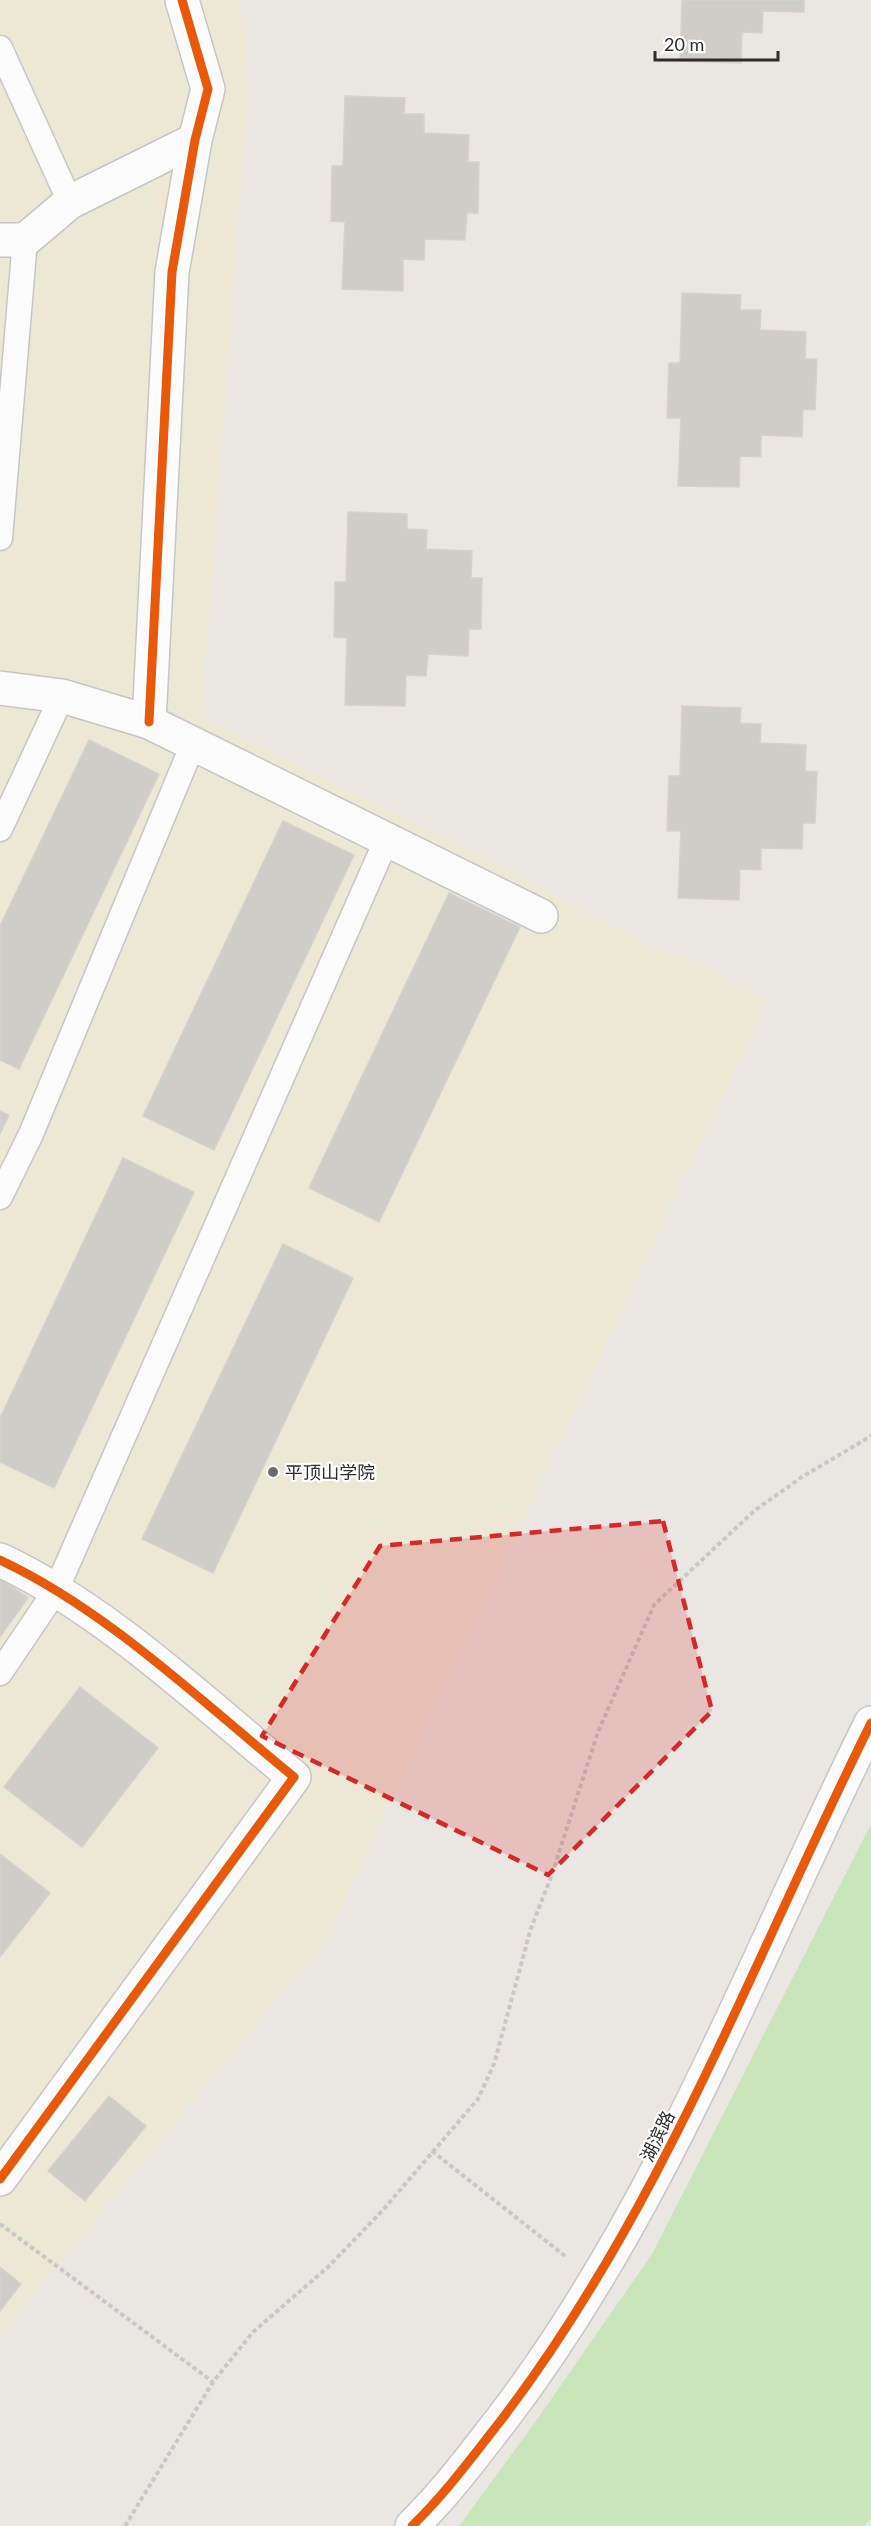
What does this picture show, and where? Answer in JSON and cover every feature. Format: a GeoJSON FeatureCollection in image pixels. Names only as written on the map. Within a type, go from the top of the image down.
{"type":"FeatureCollection","features":[{"type":"Feature","properties":{"kind":"street"},"geometry":{"type":"LineString","coordinates":[[149,722],[172,272],[195,140],[208,88],[182,0]]}},
{"type":"Feature","properties":{"kind":"street"},"geometry":{"type":"LineString","coordinates":[[12,240],[70,202],[195,140]]}},
{"type":"Feature","properties":{"kind":"street"},"geometry":{"type":"LineString","coordinates":[[0,688],[62,696],[149,722],[386,841],[542,916]]}},
{"type":"Feature","properties":{"kind":"street"},"geometry":{"type":"LineString","coordinates":[[0,1560],[91,1611],[294,1777],[0,2179]]}},
{"type":"Feature","properties":{"kind":"street","name":"湖滨路"},"geometry":{"type":"LineString","coordinates":[[412,2526],[442,2497],[546,2361],[659,2171],[871,1723]]}},
{"type":"Feature","properties":{"kind":"lane"},"geometry":{"type":"LineString","coordinates":[[0,48],[70,202]]}},
{"type":"Feature","properties":{"kind":"lane"},"geometry":{"type":"LineString","coordinates":[[0,538],[12,240]]}},
{"type":"Feature","properties":{"kind":"lane"},"geometry":{"type":"LineString","coordinates":[[0,829],[62,696]]}},
{"type":"Feature","properties":{"kind":"lane"},"geometry":{"type":"LineString","coordinates":[[0,1197],[31,1134],[194,744]]}},
{"type":"Feature","properties":{"kind":"lane"},"geometry":{"type":"LineString","coordinates":[[0,1673],[56,1590],[386,841]]}},
{"type":"Feature","properties":{"kind":"path"},"geometry":{"type":"LineString","coordinates":[[125,2526],[213,2382],[253,2332],[328,2267],[383,2210],[478,2099],[494,2064],[531,1928],[551,1878],[598,1732],[654,1605],[754,1511],[802,1477],[871,1436]]}},
{"type":"Feature","properties":{"kind":"path"},"geometry":{"type":"LineString","coordinates":[[432,2151],[596,2280]]}},
{"type":"Feature","properties":{"kind":"path"},"geometry":{"type":"LineString","coordinates":[[0,2224],[213,2382]]}},
{"type":"Feature","properties":{"kind":"highlighted area"},"geometry":{"type":"Polygon","coordinates":[[[663,1521],[712,1711],[548,1875],[262,1736],[380,1546],[663,1521]]]}},
{"type":"Feature","properties":{"kind":"shaded area","name":"平顶山学院"},"geometry":{"type":"Polygon","coordinates":[[[0,0],[238,0],[245,24],[247,102],[202,718],[493,862],[653,947],[708,968],[768,1000],[324,1943],[0,2335],[0,0]]]}},
{"type":"Feature","properties":{"kind":"green space"},"geometry":{"type":"Polygon","coordinates":[[[871,1824],[871,2519],[864,2526],[459,2526],[536,2421],[652,2254],[871,1824]]]}},
{"type":"Feature","properties":{"kind":"building"},"geometry":{"type":"Polygon","coordinates":[[[682,0],[804,0],[804,12],[763,11],[762,33],[742,32],[741,63],[680,61],[682,0]]]}},
{"type":"Feature","properties":{"kind":"building"},"geometry":{"type":"Polygon","coordinates":[[[345,96],[405,98],[404,114],[424,114],[424,133],[469,135],[468,162],[479,162],[478,213],[467,213],[465,240],[425,239],[424,260],[403,259],[403,291],[342,289],[345,222],[331,221],[332,166],[343,166],[345,96]]]}},
{"type":"Feature","properties":{"kind":"building"},"geometry":{"type":"Polygon","coordinates":[[[682,293],[741,295],[740,310],[761,310],[760,330],[806,332],[805,359],[817,359],[815,410],[803,409],[802,437],[761,435],[761,457],[740,456],[739,487],[678,486],[681,418],[667,418],[669,363],[680,363],[682,293]]]}},
{"type":"Feature","properties":{"kind":"building"},"geometry":{"type":"Polygon","coordinates":[[[348,512],[407,514],[407,529],[427,530],[426,549],[472,551],[471,578],[482,578],[481,629],[469,629],[468,656],[428,654],[426,676],[406,675],[405,706],[345,705],[347,638],[334,637],[335,582],[346,582],[348,512]]]}},
{"type":"Feature","properties":{"kind":"building"},"geometry":{"type":"Polygon","coordinates":[[[682,706],[741,708],[740,723],[761,724],[760,743],[806,745],[805,771],[817,772],[815,823],[803,823],[802,849],[761,848],[761,870],[740,869],[739,900],[678,898],[681,831],[667,831],[669,776],[680,776],[682,706]]]}},
{"type":"Feature","properties":{"kind":"building"},"geometry":{"type":"Polygon","coordinates":[[[89,740],[159,774],[19,1069],[0,1060],[0,926],[89,740]]]}},
{"type":"Feature","properties":{"kind":"building"},"geometry":{"type":"Polygon","coordinates":[[[283,821],[354,855],[214,1150],[143,1116],[283,821]]]}},
{"type":"Feature","properties":{"kind":"building"},"geometry":{"type":"Polygon","coordinates":[[[449,893],[520,927],[379,1222],[309,1188],[449,893]]]}},
{"type":"Feature","properties":{"kind":"building"},"geometry":{"type":"Polygon","coordinates":[[[0,1111],[9,1115],[0,1134],[0,1111]]]}},
{"type":"Feature","properties":{"kind":"building"},"geometry":{"type":"Polygon","coordinates":[[[123,1158],[194,1192],[54,1488],[0,1462],[0,1418],[123,1158]]]}},
{"type":"Feature","properties":{"kind":"building"},"geometry":{"type":"Polygon","coordinates":[[[283,1244],[353,1278],[213,1573],[142,1539],[283,1244]]]}},
{"type":"Feature","properties":{"kind":"building"},"geometry":{"type":"Polygon","coordinates":[[[0,1578],[28,1598],[0,1637],[0,1578]]]}},
{"type":"Feature","properties":{"kind":"building"},"geometry":{"type":"Polygon","coordinates":[[[80,1687],[158,1748],[82,1847],[4,1787],[80,1687]]]}},
{"type":"Feature","properties":{"kind":"building"},"geometry":{"type":"Polygon","coordinates":[[[0,1854],[50,1893],[0,1957],[0,1854]]]}},
{"type":"Feature","properties":{"kind":"building"},"geometry":{"type":"Polygon","coordinates":[[[109,2096],[146,2126],[85,2201],[48,2171],[109,2096]]]}},
{"type":"Feature","properties":{"kind":"building"},"geometry":{"type":"Polygon","coordinates":[[[0,2267],[21,2284],[0,2311],[0,2267]]]}},
{"type":"Feature","properties":{"kind":"cycle path"},"geometry":{"type":"LineString","coordinates":[[149,722],[172,272],[195,140],[208,89],[182,0]]}},
{"type":"Feature","properties":{"kind":"cycle path"},"geometry":{"type":"LineString","coordinates":[[0,1560],[78,1604],[116,1631],[153,1659],[294,1777],[0,2179]]}},
{"type":"Feature","properties":{"kind":"cycle path"},"geometry":{"type":"LineString","coordinates":[[412,2526],[448,2487],[502,2419],[559,2338],[611,2254],[659,2168],[703,2080],[871,1723]]}},
{"type":"Feature","properties":{"kind":"place","name":"平顶山学院"},"geometry":{"type":"Point","coordinates":[273,1472]}}]}
